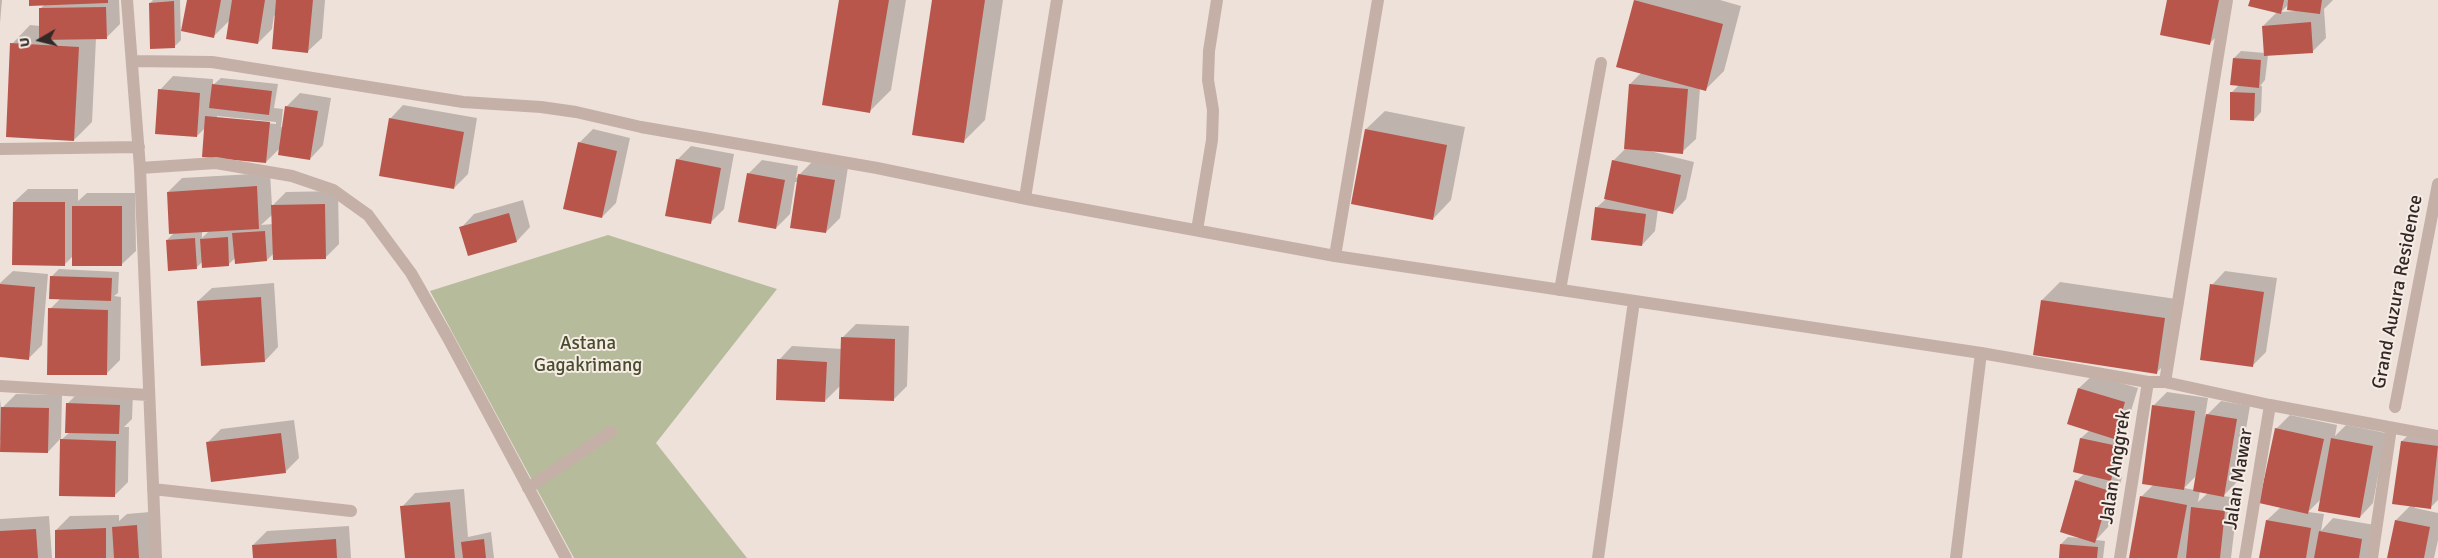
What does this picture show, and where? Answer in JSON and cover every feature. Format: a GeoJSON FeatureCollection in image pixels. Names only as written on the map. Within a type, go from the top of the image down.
{"type":"FeatureCollection","features":[{"type":"Feature","properties":{"kind":"street"},"geometry":{"type":"LineString","coordinates":[[127,0],[139,147],[156,558]]}},
{"type":"Feature","properties":{"kind":"street"},"geometry":{"type":"LineString","coordinates":[[1025,198],[1057,0]]}},
{"type":"Feature","properties":{"kind":"street"},"geometry":{"type":"LineString","coordinates":[[1197,230],[1212,140],[1213,110],[1208,80],[1209,51],[1217,0]]}},
{"type":"Feature","properties":{"kind":"street"},"geometry":{"type":"LineString","coordinates":[[1335,256],[1378,0]]}},
{"type":"Feature","properties":{"kind":"street"},"geometry":{"type":"LineString","coordinates":[[2165,382],[2227,0]]}},
{"type":"Feature","properties":{"kind":"street"},"geometry":{"type":"LineString","coordinates":[[133,61],[212,62],[463,102],[541,107],[576,112],[1335,256],[1981,353],[2148,382],[2165,382],[2270,405],[2438,436]]}},
{"type":"Feature","properties":{"kind":"street"},"geometry":{"type":"LineString","coordinates":[[1560,290],[1601,63]]}},
{"type":"Feature","properties":{"kind":"street"},"geometry":{"type":"LineString","coordinates":[[0,149],[139,147]]}},
{"type":"Feature","properties":{"kind":"street"},"geometry":{"type":"LineString","coordinates":[[140,168],[216,163],[292,176],[333,190],[368,215],[411,273],[566,558]]}},
{"type":"Feature","properties":{"kind":"street","name":"Grand Auzura Residence"},"geometry":{"type":"LineString","coordinates":[[2396,407],[2438,184]]}},
{"type":"Feature","properties":{"kind":"street"},"geometry":{"type":"LineString","coordinates":[[1598,558],[1634,301]]}},
{"type":"Feature","properties":{"kind":"street"},"geometry":{"type":"LineString","coordinates":[[1956,558],[1981,353]]}},
{"type":"Feature","properties":{"kind":"street","name":"Jalan Anggrek"},"geometry":{"type":"LineString","coordinates":[[2120,558],[2148,382]]}},
{"type":"Feature","properties":{"kind":"street"},"geometry":{"type":"LineString","coordinates":[[0,386],[148,395]]}},
{"type":"Feature","properties":{"kind":"street","name":"Jalan Mawar"},"geometry":{"type":"LineString","coordinates":[[2245,558],[2270,405]]}},
{"type":"Feature","properties":{"kind":"street"},"geometry":{"type":"LineString","coordinates":[[2372,558],[2391,428]]}},
{"type":"Feature","properties":{"kind":"street"},"geometry":{"type":"LineString","coordinates":[[528,488],[611,432]]}},
{"type":"Feature","properties":{"kind":"street"},"geometry":{"type":"LineString","coordinates":[[153,489],[351,511]]}},
{"type":"Feature","properties":{"kind":"green space","name":"Astana Gagakrimang"},"geometry":{"type":"Polygon","coordinates":[[[608,235],[777,289],[656,443],[747,558],[574,558],[430,291],[608,235]]]}},
{"type":"Feature","properties":{"kind":"building"},"geometry":{"type":"Polygon","coordinates":[[[29,0],[108,0],[108,3],[29,6],[29,0]]]}},
{"type":"Feature","properties":{"kind":"building"},"geometry":{"type":"Polygon","coordinates":[[[187,0],[221,0],[214,38],[181,31],[187,0]]]}},
{"type":"Feature","properties":{"kind":"building"},"geometry":{"type":"Polygon","coordinates":[[[232,0],[265,0],[258,44],[226,39],[232,0]]]}},
{"type":"Feature","properties":{"kind":"building"},"geometry":{"type":"Polygon","coordinates":[[[276,0],[313,0],[308,53],[272,49],[276,0]]]}},
{"type":"Feature","properties":{"kind":"building"},"geometry":{"type":"Polygon","coordinates":[[[839,0],[889,0],[870,113],[822,105],[839,0]]]}},
{"type":"Feature","properties":{"kind":"building"},"geometry":{"type":"Polygon","coordinates":[[[932,0],[985,0],[964,143],[912,135],[932,0]]]}},
{"type":"Feature","properties":{"kind":"building"},"geometry":{"type":"Polygon","coordinates":[[[1634,0],[1723,24],[1706,91],[1616,67],[1634,0]]]}},
{"type":"Feature","properties":{"kind":"building"},"geometry":{"type":"Polygon","coordinates":[[[2167,0],[2219,0],[2210,45],[2160,35],[2167,0]]]}},
{"type":"Feature","properties":{"kind":"building"},"geometry":{"type":"Polygon","coordinates":[[[2250,0],[2284,0],[2281,14],[2248,6],[2250,0]]]}},
{"type":"Feature","properties":{"kind":"building"},"geometry":{"type":"Polygon","coordinates":[[[2288,0],[2322,0],[2320,14],[2287,10],[2288,0]]]}},
{"type":"Feature","properties":{"kind":"building"},"geometry":{"type":"Polygon","coordinates":[[[174,1],[175,48],[150,49],[149,3],[174,1]]]}},
{"type":"Feature","properties":{"kind":"building"},"geometry":{"type":"Polygon","coordinates":[[[106,7],[107,39],[39,40],[39,8],[106,7]]]}},
{"type":"Feature","properties":{"kind":"building"},"geometry":{"type":"Polygon","coordinates":[[[2311,22],[2313,53],[2264,56],[2262,26],[2311,22]]]}},
{"type":"Feature","properties":{"kind":"building"},"geometry":{"type":"Polygon","coordinates":[[[10,43],[79,47],[74,141],[6,137],[10,43]]]}},
{"type":"Feature","properties":{"kind":"building"},"geometry":{"type":"Polygon","coordinates":[[[2233,58],[2261,60],[2259,88],[2230,85],[2233,58]]]}},
{"type":"Feature","properties":{"kind":"building"},"geometry":{"type":"Polygon","coordinates":[[[212,84],[272,91],[269,115],[209,108],[212,84]]]}},
{"type":"Feature","properties":{"kind":"building"},"geometry":{"type":"Polygon","coordinates":[[[1629,84],[1688,89],[1683,154],[1624,149],[1629,84]]]}},
{"type":"Feature","properties":{"kind":"building"},"geometry":{"type":"Polygon","coordinates":[[[158,89],[200,93],[197,137],[155,134],[158,89]]]}},
{"type":"Feature","properties":{"kind":"building"},"geometry":{"type":"Polygon","coordinates":[[[2230,92],[2255,93],[2254,121],[2230,120],[2230,92]]]}},
{"type":"Feature","properties":{"kind":"building"},"geometry":{"type":"Polygon","coordinates":[[[285,106],[318,111],[310,160],[278,155],[285,106]]]}},
{"type":"Feature","properties":{"kind":"building"},"geometry":{"type":"Polygon","coordinates":[[[205,116],[270,122],[266,163],[202,157],[205,116]]]}},
{"type":"Feature","properties":{"kind":"building"},"geometry":{"type":"Polygon","coordinates":[[[389,118],[464,132],[454,189],[379,176],[389,118]]]}},
{"type":"Feature","properties":{"kind":"building"},"geometry":{"type":"Polygon","coordinates":[[[1365,129],[1447,145],[1433,220],[1351,204],[1365,129]]]}},
{"type":"Feature","properties":{"kind":"building"},"geometry":{"type":"Polygon","coordinates":[[[578,142],[617,151],[602,218],[563,209],[578,142]]]}},
{"type":"Feature","properties":{"kind":"building"},"geometry":{"type":"Polygon","coordinates":[[[676,159],[721,168],[711,224],[665,216],[676,159]]]}},
{"type":"Feature","properties":{"kind":"building"},"geometry":{"type":"Polygon","coordinates":[[[1612,160],[1681,175],[1673,214],[1604,199],[1612,160]]]}},
{"type":"Feature","properties":{"kind":"building"},"geometry":{"type":"Polygon","coordinates":[[[747,173],[785,180],[776,229],[738,222],[747,173]]]}},
{"type":"Feature","properties":{"kind":"building"},"geometry":{"type":"Polygon","coordinates":[[[798,174],[835,180],[826,233],[790,228],[798,174]]]}},
{"type":"Feature","properties":{"kind":"building"},"geometry":{"type":"Polygon","coordinates":[[[257,186],[259,229],[169,234],[167,192],[257,186]]]}},
{"type":"Feature","properties":{"kind":"building"},"geometry":{"type":"Polygon","coordinates":[[[13,202],[65,202],[65,266],[12,265],[13,202]]]}},
{"type":"Feature","properties":{"kind":"building"},"geometry":{"type":"Polygon","coordinates":[[[325,204],[326,259],[273,260],[271,205],[325,204]]]}},
{"type":"Feature","properties":{"kind":"building"},"geometry":{"type":"Polygon","coordinates":[[[72,206],[122,206],[122,266],[72,266],[72,206]]]}},
{"type":"Feature","properties":{"kind":"building"},"geometry":{"type":"Polygon","coordinates":[[[1595,207],[1646,214],[1642,246],[1591,240],[1595,207]]]}},
{"type":"Feature","properties":{"kind":"building"},"geometry":{"type":"Polygon","coordinates":[[[509,213],[517,242],[468,256],[459,227],[509,213]]]}},
{"type":"Feature","properties":{"kind":"building"},"geometry":{"type":"Polygon","coordinates":[[[265,231],[267,261],[235,264],[232,233],[265,231]]]}},
{"type":"Feature","properties":{"kind":"building"},"geometry":{"type":"Polygon","coordinates":[[[228,237],[229,266],[202,268],[200,239],[228,237]]]}},
{"type":"Feature","properties":{"kind":"building"},"geometry":{"type":"Polygon","coordinates":[[[195,238],[197,269],[168,271],[166,240],[195,238]]]}},
{"type":"Feature","properties":{"kind":"building"},"geometry":{"type":"Polygon","coordinates":[[[50,276],[112,278],[111,301],[49,299],[50,276]]]}},
{"type":"Feature","properties":{"kind":"building"},"geometry":{"type":"Polygon","coordinates":[[[0,284],[35,287],[29,360],[0,357],[0,284]]]}},
{"type":"Feature","properties":{"kind":"building"},"geometry":{"type":"Polygon","coordinates":[[[2210,284],[2264,292],[2253,367],[2200,360],[2210,284]]]}},
{"type":"Feature","properties":{"kind":"building"},"geometry":{"type":"Polygon","coordinates":[[[261,297],[265,362],[201,366],[197,301],[261,297]]]}},
{"type":"Feature","properties":{"kind":"building"},"geometry":{"type":"Polygon","coordinates":[[[2041,300],[2165,318],[2157,374],[2033,355],[2041,300]]]}},
{"type":"Feature","properties":{"kind":"building"},"geometry":{"type":"Polygon","coordinates":[[[48,308],[108,310],[107,375],[47,375],[48,308]]]}},
{"type":"Feature","properties":{"kind":"building"},"geometry":{"type":"Polygon","coordinates":[[[841,337],[895,339],[894,401],[839,399],[841,337]]]}},
{"type":"Feature","properties":{"kind":"building"},"geometry":{"type":"Polygon","coordinates":[[[777,359],[827,362],[825,402],[776,400],[777,359]]]}},
{"type":"Feature","properties":{"kind":"building"},"geometry":{"type":"Polygon","coordinates":[[[2078,388],[2125,402],[2114,439],[2067,424],[2078,388]]]}},
{"type":"Feature","properties":{"kind":"building"},"geometry":{"type":"Polygon","coordinates":[[[66,403],[120,405],[119,434],[65,433],[66,403]]]}},
{"type":"Feature","properties":{"kind":"building"},"geometry":{"type":"Polygon","coordinates":[[[2152,405],[2195,411],[2184,490],[2142,484],[2152,405]]]}},
{"type":"Feature","properties":{"kind":"building"},"geometry":{"type":"Polygon","coordinates":[[[1,407],[49,408],[48,453],[0,452],[1,407]]]}},
{"type":"Feature","properties":{"kind":"building"},"geometry":{"type":"Polygon","coordinates":[[[2206,414],[2237,419],[2224,497],[2193,491],[2206,414]]]}},
{"type":"Feature","properties":{"kind":"building"},"geometry":{"type":"Polygon","coordinates":[[[2275,428],[2324,439],[2308,514],[2259,503],[2275,428]]]}},
{"type":"Feature","properties":{"kind":"building"},"geometry":{"type":"Polygon","coordinates":[[[281,433],[286,473],[211,482],[206,442],[281,433]]]}},
{"type":"Feature","properties":{"kind":"building"},"geometry":{"type":"Polygon","coordinates":[[[2080,438],[2118,446],[2111,481],[2073,472],[2080,438]]]}},
{"type":"Feature","properties":{"kind":"building"},"geometry":{"type":"Polygon","coordinates":[[[2331,438],[2373,446],[2360,518],[2318,511],[2331,438]]]}},
{"type":"Feature","properties":{"kind":"building"},"geometry":{"type":"Polygon","coordinates":[[[60,439],[116,441],[115,497],[59,496],[60,439]]]}},
{"type":"Feature","properties":{"kind":"building"},"geometry":{"type":"Polygon","coordinates":[[[2401,441],[2438,446],[2431,509],[2392,504],[2401,441]]]}},
{"type":"Feature","properties":{"kind":"building"},"geometry":{"type":"Polygon","coordinates":[[[2075,480],[2110,491],[2095,543],[2060,532],[2075,480]]]}},
{"type":"Feature","properties":{"kind":"building"},"geometry":{"type":"Polygon","coordinates":[[[2140,496],[2187,505],[2177,558],[2129,558],[2140,496]]]}},
{"type":"Feature","properties":{"kind":"building"},"geometry":{"type":"Polygon","coordinates":[[[450,502],[455,558],[405,558],[400,506],[450,502]]]}},
{"type":"Feature","properties":{"kind":"building"},"geometry":{"type":"Polygon","coordinates":[[[2191,507],[2225,511],[2220,558],[2186,558],[2191,507]]]}},
{"type":"Feature","properties":{"kind":"building"},"geometry":{"type":"Polygon","coordinates":[[[2266,520],[2311,528],[2306,558],[2259,558],[2266,520]]]}},
{"type":"Feature","properties":{"kind":"building"},"geometry":{"type":"Polygon","coordinates":[[[2395,520],[2430,527],[2424,558],[2387,558],[2395,520]]]}},
{"type":"Feature","properties":{"kind":"building"},"geometry":{"type":"Polygon","coordinates":[[[137,525],[139,558],[114,558],[112,527],[137,525]]]}},
{"type":"Feature","properties":{"kind":"building"},"geometry":{"type":"Polygon","coordinates":[[[106,528],[106,558],[55,558],[55,530],[106,528]]]}},
{"type":"Feature","properties":{"kind":"building"},"geometry":{"type":"Polygon","coordinates":[[[36,529],[38,558],[0,558],[0,531],[36,529]]]}},
{"type":"Feature","properties":{"kind":"building"},"geometry":{"type":"Polygon","coordinates":[[[2319,531],[2362,539],[2359,558],[2314,558],[2319,531]]]}},
{"type":"Feature","properties":{"kind":"building"},"geometry":{"type":"Polygon","coordinates":[[[336,539],[337,558],[253,558],[252,545],[336,539]]]}},
{"type":"Feature","properties":{"kind":"building"},"geometry":{"type":"Polygon","coordinates":[[[484,539],[486,558],[463,558],[461,542],[484,539]]]}},
{"type":"Feature","properties":{"kind":"building"},"geometry":{"type":"Polygon","coordinates":[[[2060,544],[2098,547],[2097,558],[2059,558],[2060,544]]]}}]}
